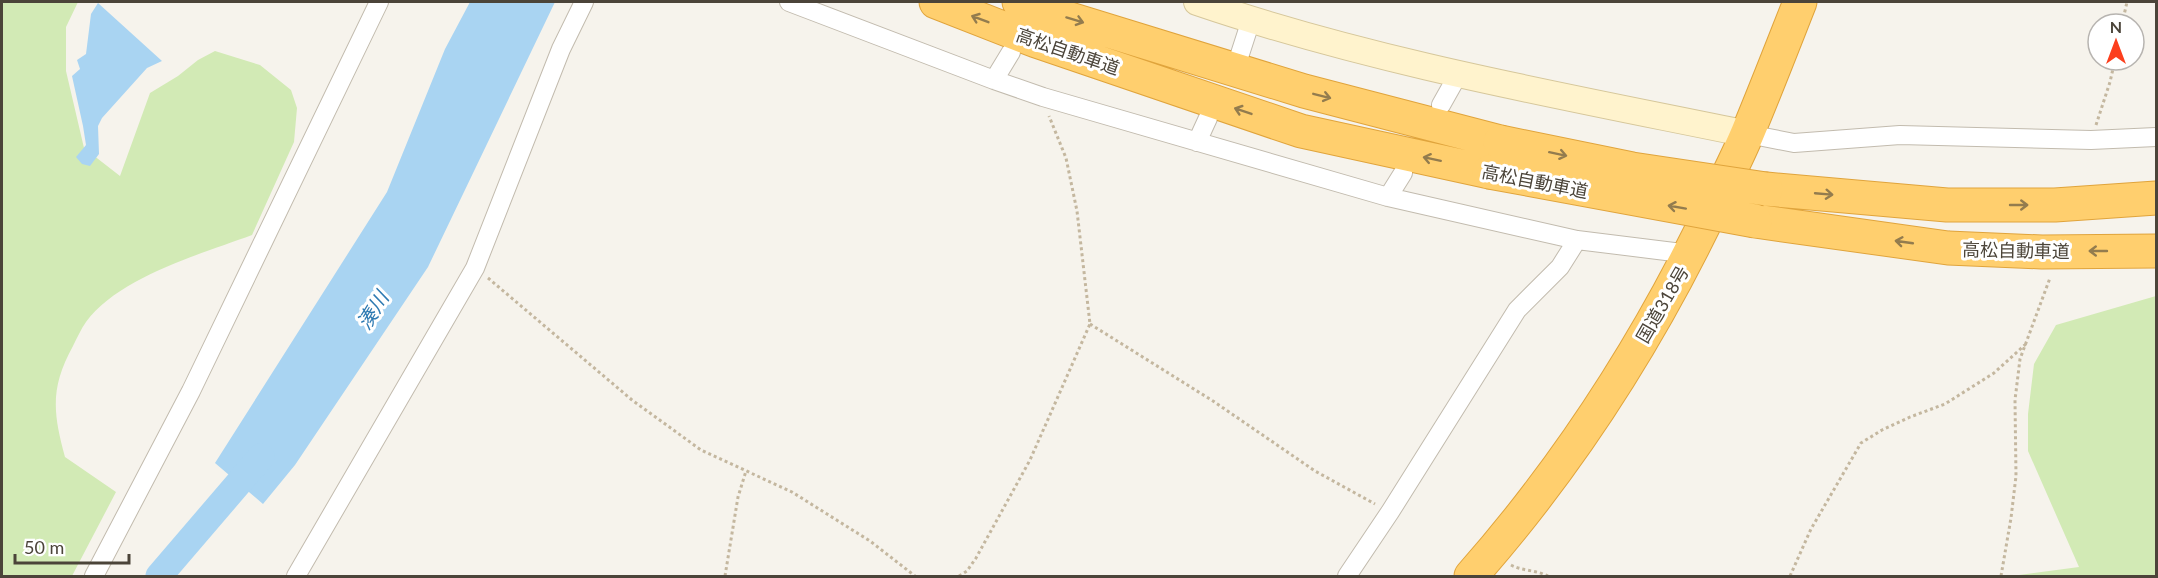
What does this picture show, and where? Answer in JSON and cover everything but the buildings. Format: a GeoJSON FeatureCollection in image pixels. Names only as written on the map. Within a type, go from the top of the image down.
{"type":"FeatureCollection","features":[{"type":"Feature","properties":{"kind":"highway","name":"高松自動車道"},"geometry":{"type":"LineString","coordinates":[[936,2],[1036,41],[1301,130],[1489,172],[1755,221],[1948,248],[2042,252],[2157,251]]}},
{"type":"Feature","properties":{"kind":"highway","name":"高松自動車道"},"geometry":{"type":"LineString","coordinates":[[1019,2],[1304,91],[1500,142],[1632,170],[1766,189],[1947,205],[2055,205],[2157,198]]}},
{"type":"Feature","properties":{"kind":"highway","name":"国道318号"},"geometry":{"type":"LineString","coordinates":[[1471,576],[1562,463],[1610,393],[1655,318],[1690,254],[1748,134],[1800,2]]}},
{"type":"Feature","properties":{"kind":"street"},"geometry":{"type":"LineString","coordinates":[[94,576],[191,391],[379,2]]}},
{"type":"Feature","properties":{"kind":"street"},"geometry":{"type":"LineString","coordinates":[[296,576],[475,268],[561,49],[584,2]]}},
{"type":"Feature","properties":{"kind":"street"},"geometry":{"type":"LineString","coordinates":[[789,2],[1043,97],[1388,197],[1577,240],[1690,254]]}},
{"type":"Feature","properties":{"kind":"street"},"geometry":{"type":"LineString","coordinates":[[1197,2],[1251,20],[1364,51],[1794,143],[1900,135],[2091,140],[2157,137]]}},
{"type":"Feature","properties":{"kind":"street"},"geometry":{"type":"LineString","coordinates":[[1239,57],[1251,20]]}},
{"type":"Feature","properties":{"kind":"street"},"geometry":{"type":"LineString","coordinates":[[994,80],[1011,52]]}},
{"type":"Feature","properties":{"kind":"street"},"geometry":{"type":"LineString","coordinates":[[1441,105],[1459,73]]}},
{"type":"Feature","properties":{"kind":"street"},"geometry":{"type":"LineString","coordinates":[[1197,142],[1208,118]]}},
{"type":"Feature","properties":{"kind":"street"},"geometry":{"type":"LineString","coordinates":[[1388,197],[1403,173]]}},
{"type":"Feature","properties":{"kind":"street"},"geometry":{"type":"LineString","coordinates":[[1347,576],[1517,310],[1560,267],[1577,240]]}},
{"type":"Feature","properties":{"kind":"path"},"geometry":{"type":"LineString","coordinates":[[2091,140],[2112,72]]}},
{"type":"Feature","properties":{"kind":"path"},"geometry":{"type":"LineString","coordinates":[[959,576],[967,571],[976,558],[1030,459],[1090,324],[1077,212],[1066,158],[1043,97]]}},
{"type":"Feature","properties":{"kind":"path"},"geometry":{"type":"LineString","coordinates":[[475,268],[632,400],[701,450],[792,492],[861,535],[915,576]]}},
{"type":"Feature","properties":{"kind":"path"},"geometry":{"type":"LineString","coordinates":[[2001,576],[2016,476],[2014,400],[2020,359],[2050,278]]}},
{"type":"Feature","properties":{"kind":"path"},"geometry":{"type":"LineString","coordinates":[[1090,324],[1214,401],[1315,471],[1390,512]]}},
{"type":"Feature","properties":{"kind":"path"},"geometry":{"type":"LineString","coordinates":[[1790,576],[1811,529],[1861,443],[1910,417],[1945,404],[1994,373],[2028,342]]}},
{"type":"Feature","properties":{"kind":"path"},"geometry":{"type":"LineString","coordinates":[[725,576],[738,497],[746,471]]}},
{"type":"Feature","properties":{"kind":"path"},"geometry":{"type":"LineString","coordinates":[[1492,552],[1516,567],[1537,571],[1548,576]]}},
{"type":"Feature","properties":{"kind":"green space"},"geometry":{"type":"Polygon","coordinates":[[[2,2],[78,2],[66,27],[66,71],[84,148],[120,176],[150,93],[215,51],[260,65],[291,90],[297,108],[294,142],[252,235],[162,269],[119,292],[86,322],[66,361],[60,375],[56,401],[58,427],[65,457],[116,492],[72,576],[2,576],[2,2]]]}},
{"type":"Feature","properties":{"kind":"green space"},"geometry":{"type":"Polygon","coordinates":[[[2156,296],[2156,576],[2018,576],[2079,567],[2028,451],[2028,414],[2034,364],[2056,325],[2156,296]]]}},
{"type":"Feature","properties":{"kind":"water"},"geometry":{"type":"Polygon","coordinates":[[[470,2],[555,2],[428,267],[295,465],[263,504],[215,463],[387,192],[445,49],[470,2]]]}},
{"type":"Feature","properties":{"kind":"water"},"geometry":{"type":"Polygon","coordinates":[[[98,3],[162,61],[147,68],[102,118],[98,126],[99,154],[90,166],[82,164],[76,157],[86,145],[72,76],[80,69],[77,60],[86,54],[91,14],[98,3]]]}},
{"type":"Feature","properties":{"kind":"waterway","name":"湊川"},"geometry":{"type":"LineString","coordinates":[[159,576],[261,457]]}}]}
